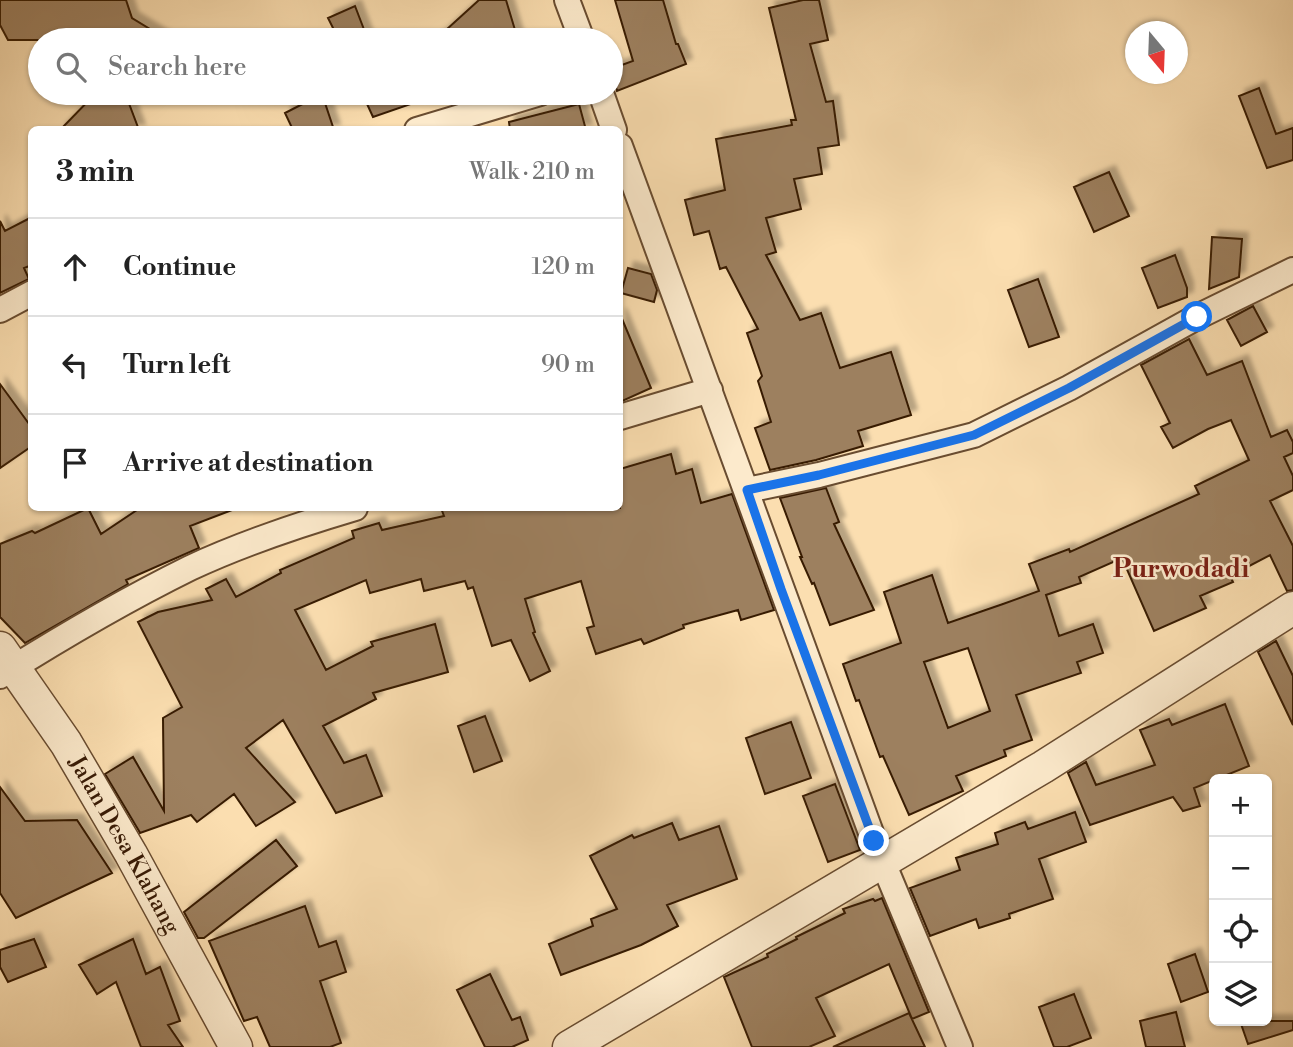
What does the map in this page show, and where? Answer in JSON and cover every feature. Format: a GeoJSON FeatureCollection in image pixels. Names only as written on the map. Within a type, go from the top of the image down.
{"type":"FeatureCollection","features":[{"type":"Feature","properties":{"kind":"street"},"geometry":{"type":"LineString","coordinates":[[567,0],[578,28]]}},
{"type":"Feature","properties":{"kind":"street"},"geometry":{"type":"LineString","coordinates":[[430,126],[500,105]]}},
{"type":"Feature","properties":{"kind":"street"},"geometry":{"type":"LineString","coordinates":[[605,105],[613,126]]}},
{"type":"Feature","properties":{"kind":"street"},"geometry":{"type":"LineString","coordinates":[[623,154],[882,862],[960,1047]]}},
{"type":"Feature","properties":{"kind":"street"},"geometry":{"type":"LineString","coordinates":[[747,490],[819,475],[974,435],[1069,388],[1197,317],[1293,270]]}},
{"type":"Feature","properties":{"kind":"street"},"geometry":{"type":"LineString","coordinates":[[0,310],[28,295]]}},
{"type":"Feature","properties":{"kind":"street"},"geometry":{"type":"LineString","coordinates":[[623,416],[710,390]]}},
{"type":"Feature","properties":{"kind":"street"},"geometry":{"type":"LineString","coordinates":[[4,664],[193,567],[310,521],[345,511]]}},
{"type":"Feature","properties":{"kind":"street"},"geometry":{"type":"LineString","coordinates":[[569,1047],[1043,766],[1293,608]]}},
{"type":"Feature","properties":{"kind":"street","name":"Jalan Desa Klahang"},"geometry":{"type":"LineString","coordinates":[[4,664],[66,743],[138,866],[236,1047]]}},
{"type":"Feature","properties":{"kind":"building"},"geometry":{"type":"Polygon","coordinates":[[[0,0],[126,0],[132,18],[148,28],[28,28],[28,40],[8,40],[0,25],[0,0]]]}},
{"type":"Feature","properties":{"kind":"building"},"geometry":{"type":"Polygon","coordinates":[[[479,0],[506,0],[514,28],[448,28],[479,0]]]}},
{"type":"Feature","properties":{"kind":"building"},"geometry":{"type":"Polygon","coordinates":[[[615,0],[663,0],[676,44],[686,64],[623,89],[623,65],[633,61],[615,0]]]}},
{"type":"Feature","properties":{"kind":"building"},"geometry":{"type":"Polygon","coordinates":[[[803,0],[819,0],[828,40],[810,44],[826,102],[833,101],[839,145],[818,148],[822,174],[794,179],[801,209],[766,218],[776,252],[766,255],[800,320],[821,313],[840,368],[891,352],[911,415],[858,431],[863,446],[770,470],[755,428],[771,422],[758,381],[762,376],[747,333],[758,329],[726,267],[720,269],[709,231],[694,235],[685,200],[725,190],[716,139],[792,125],[791,120],[796,120],[769,8],[803,0]]]}},
{"type":"Feature","properties":{"kind":"building"},"geometry":{"type":"Polygon","coordinates":[[[355,6],[363,28],[333,28],[328,18],[355,6]]]}},
{"type":"Feature","properties":{"kind":"building"},"geometry":{"type":"Polygon","coordinates":[[[1259,88],[1276,134],[1293,128],[1293,160],[1267,168],[1239,96],[1259,88]]]}},
{"type":"Feature","properties":{"kind":"building"},"geometry":{"type":"Polygon","coordinates":[[[84,105],[130,105],[137,126],[64,126],[84,105]]]}},
{"type":"Feature","properties":{"kind":"building"},"geometry":{"type":"Polygon","coordinates":[[[301,105],[326,105],[333,126],[291,126],[285,113],[301,105]]]}},
{"type":"Feature","properties":{"kind":"building"},"geometry":{"type":"Polygon","coordinates":[[[368,105],[408,105],[373,117],[368,105]]]}},
{"type":"Feature","properties":{"kind":"building"},"geometry":{"type":"Polygon","coordinates":[[[579,105],[585,126],[510,126],[509,122],[579,105]]]}},
{"type":"Feature","properties":{"kind":"building"},"geometry":{"type":"Polygon","coordinates":[[[1109,172],[1129,216],[1094,232],[1074,187],[1109,172]]]}},
{"type":"Feature","properties":{"kind":"building"},"geometry":{"type":"Polygon","coordinates":[[[28,219],[28,266],[24,268],[28,279],[0,293],[0,221],[5,231],[28,219]]]}},
{"type":"Feature","properties":{"kind":"building"},"geometry":{"type":"Polygon","coordinates":[[[1212,237],[1242,239],[1239,277],[1209,289],[1212,237]]]}},
{"type":"Feature","properties":{"kind":"building"},"geometry":{"type":"Polygon","coordinates":[[[1175,255],[1187,288],[1187,297],[1158,308],[1142,268],[1175,255]]]}},
{"type":"Feature","properties":{"kind":"building"},"geometry":{"type":"Polygon","coordinates":[[[628,268],[651,274],[657,290],[654,302],[623,294],[628,268]]]}},
{"type":"Feature","properties":{"kind":"building"},"geometry":{"type":"Polygon","coordinates":[[[1038,279],[1059,337],[1029,347],[1008,290],[1038,279]]]}},
{"type":"Feature","properties":{"kind":"building"},"geometry":{"type":"Polygon","coordinates":[[[1253,306],[1267,332],[1241,346],[1227,320],[1253,306]]]}},
{"type":"Feature","properties":{"kind":"building"},"geometry":{"type":"Polygon","coordinates":[[[623,321],[651,388],[623,401],[623,321]]]}},
{"type":"Feature","properties":{"kind":"building"},"geometry":{"type":"Polygon","coordinates":[[[1189,339],[1207,375],[1242,361],[1271,437],[1287,430],[1293,442],[1293,453],[1284,457],[1293,476],[1293,490],[1270,501],[1293,546],[1293,590],[1287,591],[1270,555],[1230,576],[1233,582],[1200,596],[1206,608],[1154,631],[1122,558],[1079,577],[1081,583],[1046,595],[1059,636],[1093,624],[1103,653],[1077,662],[1081,673],[1016,695],[1032,740],[1004,750],[1006,756],[956,776],[963,791],[909,815],[883,756],[880,757],[843,664],[901,643],[884,592],[932,575],[948,623],[1039,591],[1029,564],[1069,549],[1070,552],[1199,494],[1195,486],[1249,460],[1231,420],[1173,448],[1161,427],[1170,423],[1141,365],[1189,339]],[[968,648],[924,662],[948,728],[990,711],[968,648]]]}},
{"type":"Feature","properties":{"kind":"building"},"geometry":{"type":"Polygon","coordinates":[[[0,384],[28,422],[28,449],[0,468],[0,384]]]}},
{"type":"Feature","properties":{"kind":"building"},"geometry":{"type":"Polygon","coordinates":[[[671,454],[676,474],[692,469],[701,503],[732,494],[774,610],[741,620],[738,610],[683,625],[684,628],[644,644],[641,639],[596,654],[587,628],[594,626],[581,581],[525,599],[535,632],[533,633],[550,671],[530,681],[511,640],[492,646],[473,587],[468,589],[465,581],[424,591],[421,579],[370,593],[366,580],[295,610],[326,670],[373,646],[371,642],[435,624],[448,672],[373,693],[376,699],[323,726],[344,763],[366,755],[382,796],[336,813],[283,720],[246,748],[295,802],[256,826],[234,794],[197,822],[191,815],[140,833],[105,774],[133,757],[164,811],[163,718],[182,707],[138,622],[158,612],[212,600],[206,589],[226,579],[236,597],[281,573],[280,570],[354,538],[352,531],[379,523],[382,530],[444,516],[442,511],[623,511],[623,468],[671,454]]]}},
{"type":"Feature","properties":{"kind":"building"},"geometry":{"type":"Polygon","coordinates":[[[826,488],[839,522],[834,524],[874,610],[830,625],[814,583],[812,584],[800,557],[780,498],[826,488]]]}},
{"type":"Feature","properties":{"kind":"building"},"geometry":{"type":"Polygon","coordinates":[[[82,511],[90,511],[101,534],[136,511],[229,511],[190,526],[199,548],[126,580],[128,584],[25,643],[0,617],[0,544],[32,531],[35,533],[82,511]]]}},
{"type":"Feature","properties":{"kind":"building"},"geometry":{"type":"Polygon","coordinates":[[[1276,641],[1293,676],[1293,725],[1258,652],[1276,641]]]}},
{"type":"Feature","properties":{"kind":"building"},"geometry":{"type":"Polygon","coordinates":[[[1225,704],[1249,766],[1229,774],[1209,774],[1209,782],[1194,788],[1200,806],[1183,811],[1173,797],[1090,825],[1068,773],[1086,762],[1096,785],[1155,765],[1140,730],[1169,719],[1172,725],[1225,704]]]}},
{"type":"Feature","properties":{"kind":"building"},"geometry":{"type":"Polygon","coordinates":[[[485,716],[502,761],[474,772],[458,726],[485,716]]]}},
{"type":"Feature","properties":{"kind":"building"},"geometry":{"type":"Polygon","coordinates":[[[791,722],[811,778],[765,794],[746,738],[791,722]]]}},
{"type":"Feature","properties":{"kind":"building"},"geometry":{"type":"Polygon","coordinates":[[[835,784],[860,850],[828,862],[803,796],[835,784]]]}},
{"type":"Feature","properties":{"kind":"building"},"geometry":{"type":"Polygon","coordinates":[[[0,787],[25,821],[77,820],[112,873],[16,918],[0,893],[0,787]]]}},
{"type":"Feature","properties":{"kind":"building"},"geometry":{"type":"Polygon","coordinates":[[[1075,812],[1086,842],[1039,859],[1053,899],[979,928],[976,919],[930,936],[910,888],[960,870],[956,858],[998,844],[995,833],[1025,822],[1028,829],[1075,812]]]}},
{"type":"Feature","properties":{"kind":"building"},"geometry":{"type":"Polygon","coordinates":[[[672,823],[679,840],[719,826],[737,879],[667,905],[678,926],[641,945],[561,975],[549,944],[593,926],[591,919],[617,909],[590,856],[632,835],[634,838],[672,823]]]}},
{"type":"Feature","properties":{"kind":"building"},"geometry":{"type":"Polygon","coordinates":[[[276,840],[297,866],[204,938],[198,938],[184,912],[276,840]]]}},
{"type":"Feature","properties":{"kind":"building"},"geometry":{"type":"Polygon","coordinates":[[[882,898],[929,1012],[912,1019],[889,964],[816,998],[835,1036],[809,1047],[752,1047],[724,977],[768,957],[767,954],[797,939],[796,937],[845,913],[843,909],[882,898]]]}},
{"type":"Feature","properties":{"kind":"building"},"geometry":{"type":"Polygon","coordinates":[[[305,906],[319,947],[336,941],[346,972],[320,981],[341,1043],[330,1047],[270,1047],[257,1017],[244,1021],[209,941],[305,906]]]}},
{"type":"Feature","properties":{"kind":"building"},"geometry":{"type":"Polygon","coordinates":[[[34,939],[46,967],[8,982],[0,967],[0,950],[34,939]]]}},
{"type":"Feature","properties":{"kind":"building"},"geometry":{"type":"Polygon","coordinates":[[[133,939],[146,974],[160,967],[180,1021],[168,1025],[183,1047],[141,1047],[116,982],[97,994],[79,965],[133,939]]]}},
{"type":"Feature","properties":{"kind":"building"},"geometry":{"type":"Polygon","coordinates":[[[1195,954],[1208,992],[1181,1002],[1168,964],[1195,954]]]}},
{"type":"Feature","properties":{"kind":"building"},"geometry":{"type":"Polygon","coordinates":[[[490,974],[512,1020],[520,1017],[528,1040],[512,1047],[485,1047],[457,990],[490,974]]]}},
{"type":"Feature","properties":{"kind":"building"},"geometry":{"type":"Polygon","coordinates":[[[1074,994],[1091,1038],[1067,1047],[1054,1047],[1039,1007],[1074,994]]]}},
{"type":"Feature","properties":{"kind":"building"},"geometry":{"type":"Polygon","coordinates":[[[1176,1012],[1185,1047],[1146,1047],[1140,1021],[1176,1012]]]}},
{"type":"Feature","properties":{"kind":"building"},"geometry":{"type":"Polygon","coordinates":[[[909,1013],[925,1047],[833,1047],[909,1013]]]}},
{"type":"Feature","properties":{"kind":"building"},"geometry":{"type":"Polygon","coordinates":[[[1272,1021],[1293,1021],[1293,1030],[1248,1044],[1242,1026],[1272,1026],[1272,1021]]]}},
{"type":"Feature","properties":{"kind":"district","name":"Purwodadi"},"geometry":{"type":"Point","coordinates":[1181,569]}},
{"type":"Feature","properties":{"kind":"route"},"geometry":{"type":"LineString","coordinates":[[874,841],[747,490],[819,475],[974,435],[1069,388],[1197,317]]}}]}
